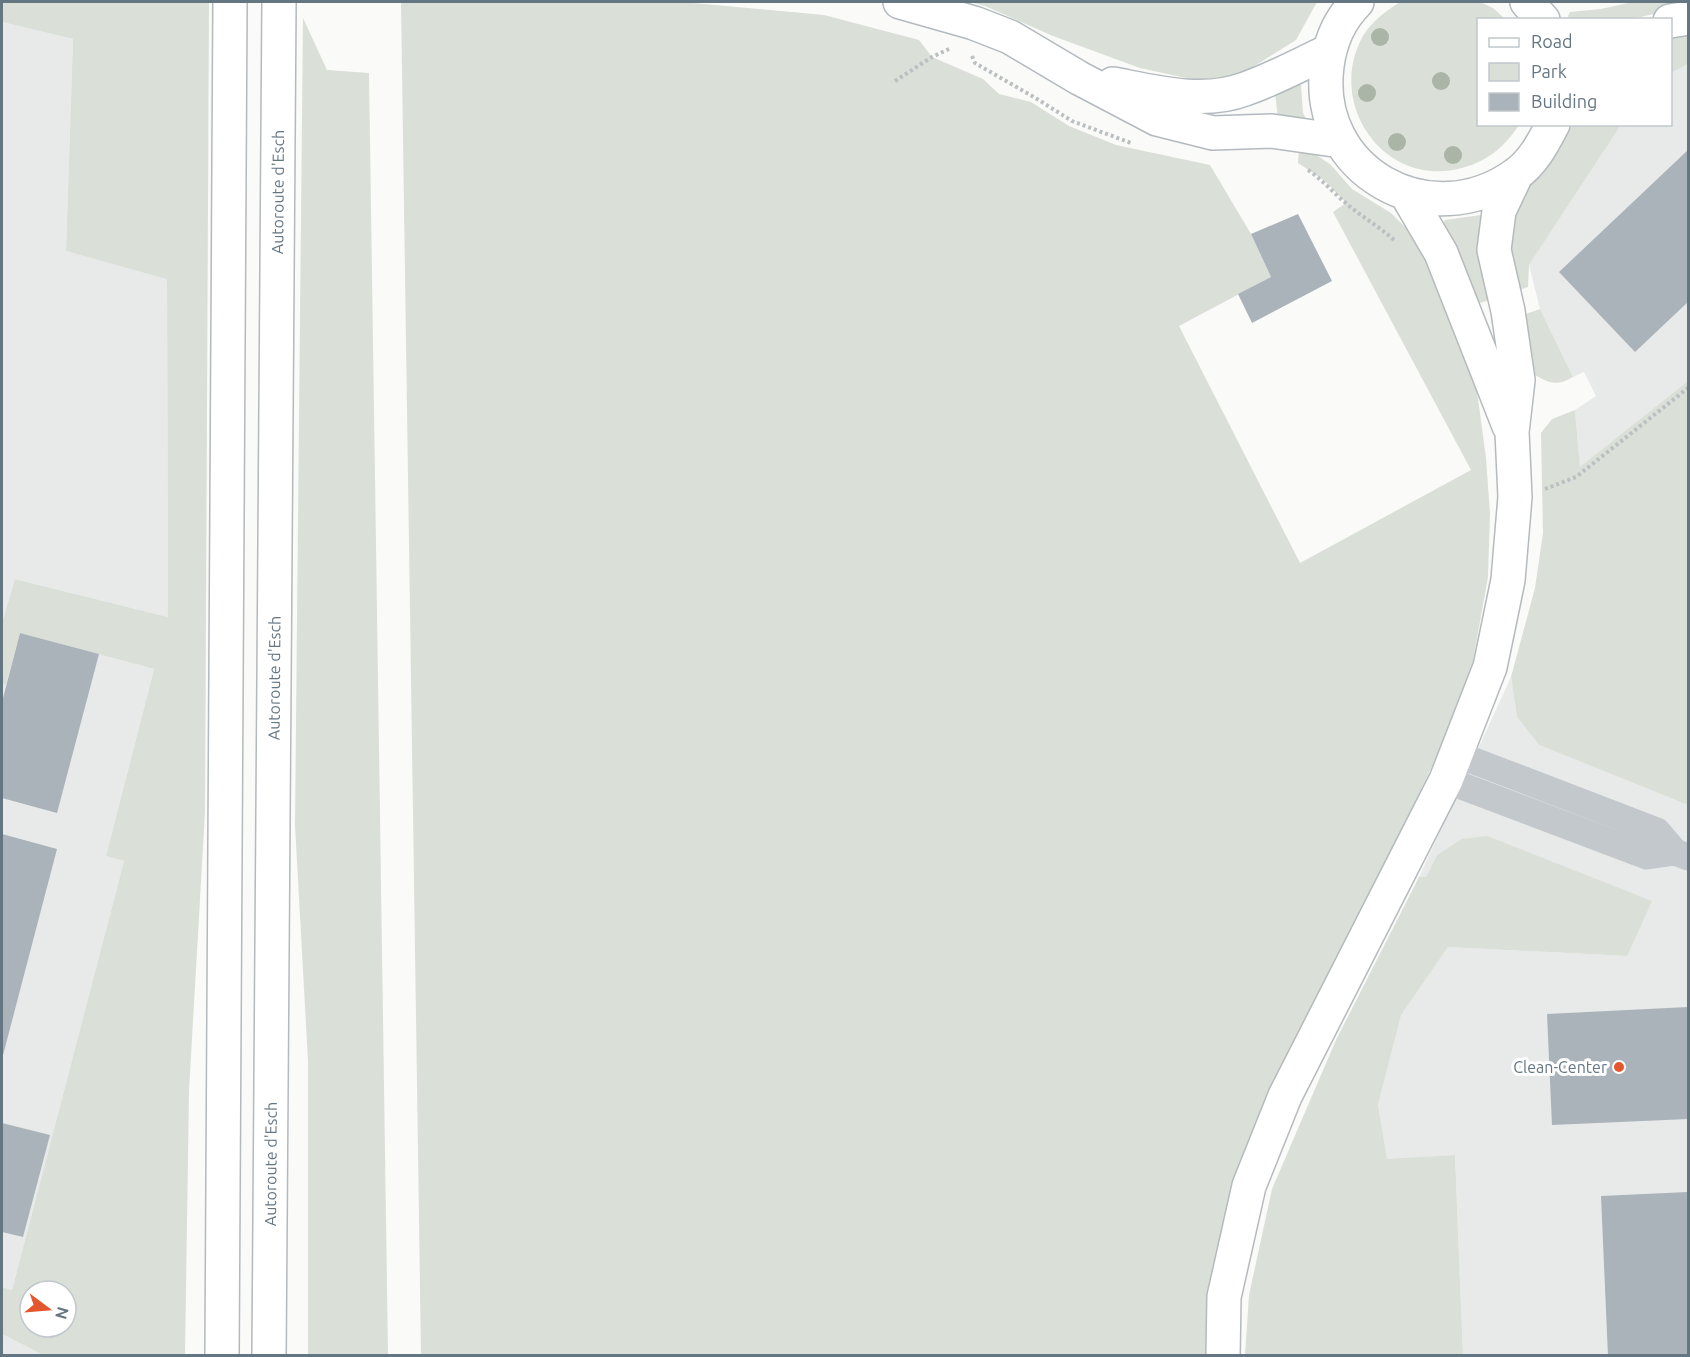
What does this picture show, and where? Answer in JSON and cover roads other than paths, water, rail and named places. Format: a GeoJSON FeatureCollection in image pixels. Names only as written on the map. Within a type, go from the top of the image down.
{"type":"FeatureCollection","features":[{"type":"Feature","properties":{"kind":"main road"},"geometry":{"type":"LineString","coordinates":[[222,1356],[230,2]]}},
{"type":"Feature","properties":{"kind":"main road","name":"Autoroute d'Esch"},"geometry":{"type":"LineString","coordinates":[[269,1356],[279,2]]}},
{"type":"Feature","properties":{"kind":"main road"},"geometry":{"type":"LineString","coordinates":[[900,2],[971,32],[1010,37],[1079,78],[1157,119],[1213,133],[1272,131],[1341,141]]}},
{"type":"Feature","properties":{"kind":"main road"},"geometry":{"type":"LineString","coordinates":[[1358,2],[1338,28],[1329,51],[1325,82],[1327,102],[1329,113],[1341,141],[1358,165],[1381,183],[1407,195],[1445,201],[1482,193],[1516,175],[1539,152],[1552,126]]}},
{"type":"Feature","properties":{"kind":"main road"},"geometry":{"type":"LineString","coordinates":[[1527,2],[1541,18]]}},
{"type":"Feature","properties":{"kind":"main road"},"geometry":{"type":"LineString","coordinates":[[1672,21],[1689,18]]}},
{"type":"Feature","properties":{"kind":"main road"},"geometry":{"type":"LineString","coordinates":[[1079,78],[1171,95],[1207,96],[1243,90],[1329,51]]}},
{"type":"Feature","properties":{"kind":"main road"},"geometry":{"type":"LineString","coordinates":[[1223,1356],[1224,1297],[1249,1186],[1285,1096],[1451,767],[1490,667],[1508,580],[1515,497],[1512,432],[1518,380],[1508,311],[1494,250],[1499,211],[1516,175]]}},
{"type":"Feature","properties":{"kind":"main road"},"geometry":{"type":"LineString","coordinates":[[1407,195],[1441,253],[1512,432]]}},
{"type":"Feature","properties":{"kind":"street"},"geometry":{"type":"LineString","coordinates":[[1451,767],[1647,856],[1682,855]]}},
{"type":"Feature","properties":{"kind":"place","name":"Clean-Center"},"geometry":{"type":"Point","coordinates":[1619,1067]}}]}
